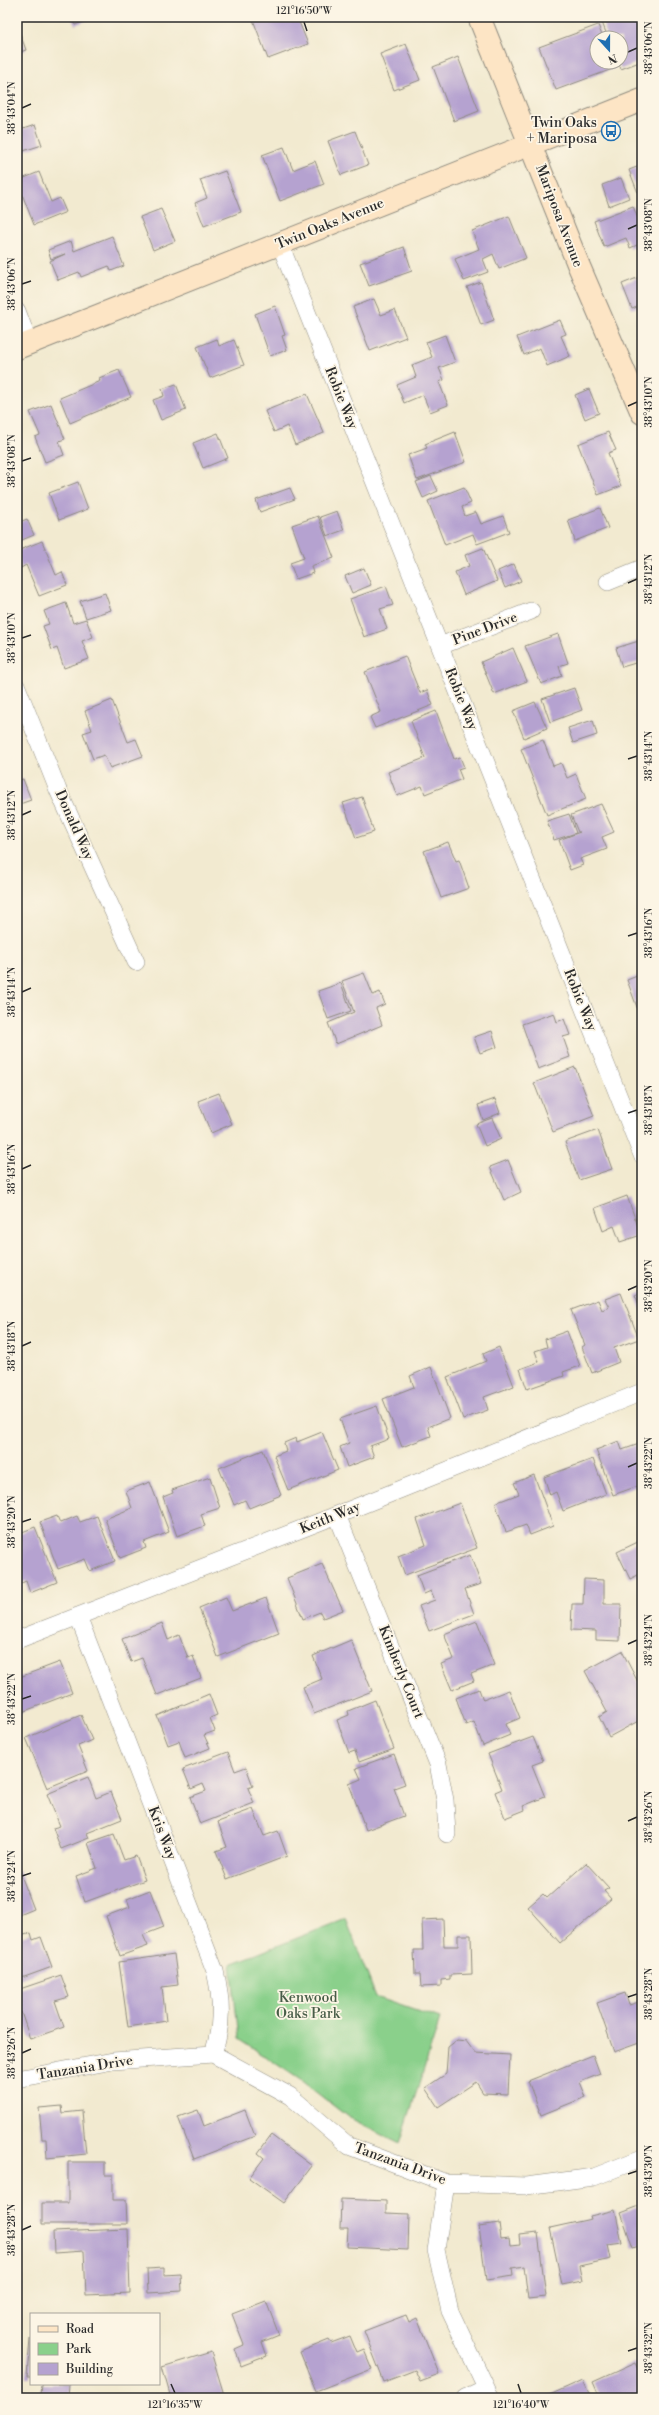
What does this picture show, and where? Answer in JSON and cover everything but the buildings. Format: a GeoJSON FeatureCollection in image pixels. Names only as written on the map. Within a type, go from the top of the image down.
{"type":"FeatureCollection","features":[{"type":"Feature","properties":{"kind":"street","name":"Mariposa Avenue"},"geometry":{"type":"LineString","coordinates":[[479,17],[578,264],[642,413]]}},
{"type":"Feature","properties":{"kind":"street","name":"Twin Oaks Avenue"},"geometry":{"type":"LineString","coordinates":[[23,345],[642,100]]}},
{"type":"Feature","properties":{"kind":"street","name":"Robie Way"},"geometry":{"type":"LineString","coordinates":[[280,244],[642,1155]]}},
{"type":"Feature","properties":{"kind":"street"},"geometry":{"type":"LineString","coordinates":[[17,311],[23,345]]}},
{"type":"Feature","properties":{"kind":"street"},"geometry":{"type":"LineString","coordinates":[[608,582],[642,568]]}},
{"type":"Feature","properties":{"kind":"street","name":"Pine Drive"},"geometry":{"type":"LineString","coordinates":[[440,646],[531,611]]}},
{"type":"Feature","properties":{"kind":"street","name":"Donald Way"},"geometry":{"type":"LineString","coordinates":[[17,687],[58,790],[136,962]]}},
{"type":"Feature","properties":{"kind":"street","name":"Keith Way"},"geometry":{"type":"LineString","coordinates":[[17,1640],[337,1516],[642,1392]]}},
{"type":"Feature","properties":{"kind":"street","name":"Kimberly Court"},"geometry":{"type":"LineString","coordinates":[[337,1516],[438,1764],[445,1800],[447,1834]]}},
{"type":"Feature","properties":{"kind":"street","name":"Kris Way"},"geometry":{"type":"LineString","coordinates":[[78,1616],[215,1971],[221,2004],[220,2033],[213,2054]]}},
{"type":"Feature","properties":{"kind":"street","name":"Tanzania Drive"},"geometry":{"type":"LineString","coordinates":[[17,2079],[113,2061],[213,2054],[290,2096],[349,2146],[446,2183],[526,2186],[594,2177],[642,2158]]}},
{"type":"Feature","properties":{"kind":"street"},"geometry":{"type":"LineString","coordinates":[[446,2183],[436,2250],[450,2311],[489,2393],[465,2398]]}},
{"type":"Feature","properties":{"kind":"green space","name":"Kenwood Oaks Park"},"geometry":{"type":"Polygon","coordinates":[[[346,1919],[376,1997],[440,2019],[400,2143],[348,2117],[299,2079],[239,2039],[231,1964],[346,1919]]]}},
{"type":"Feature","properties":{"kind":"place","name":"Twin Oaks + Mariposa"},"geometry":{"type":"Point","coordinates":[611,131]}}]}
